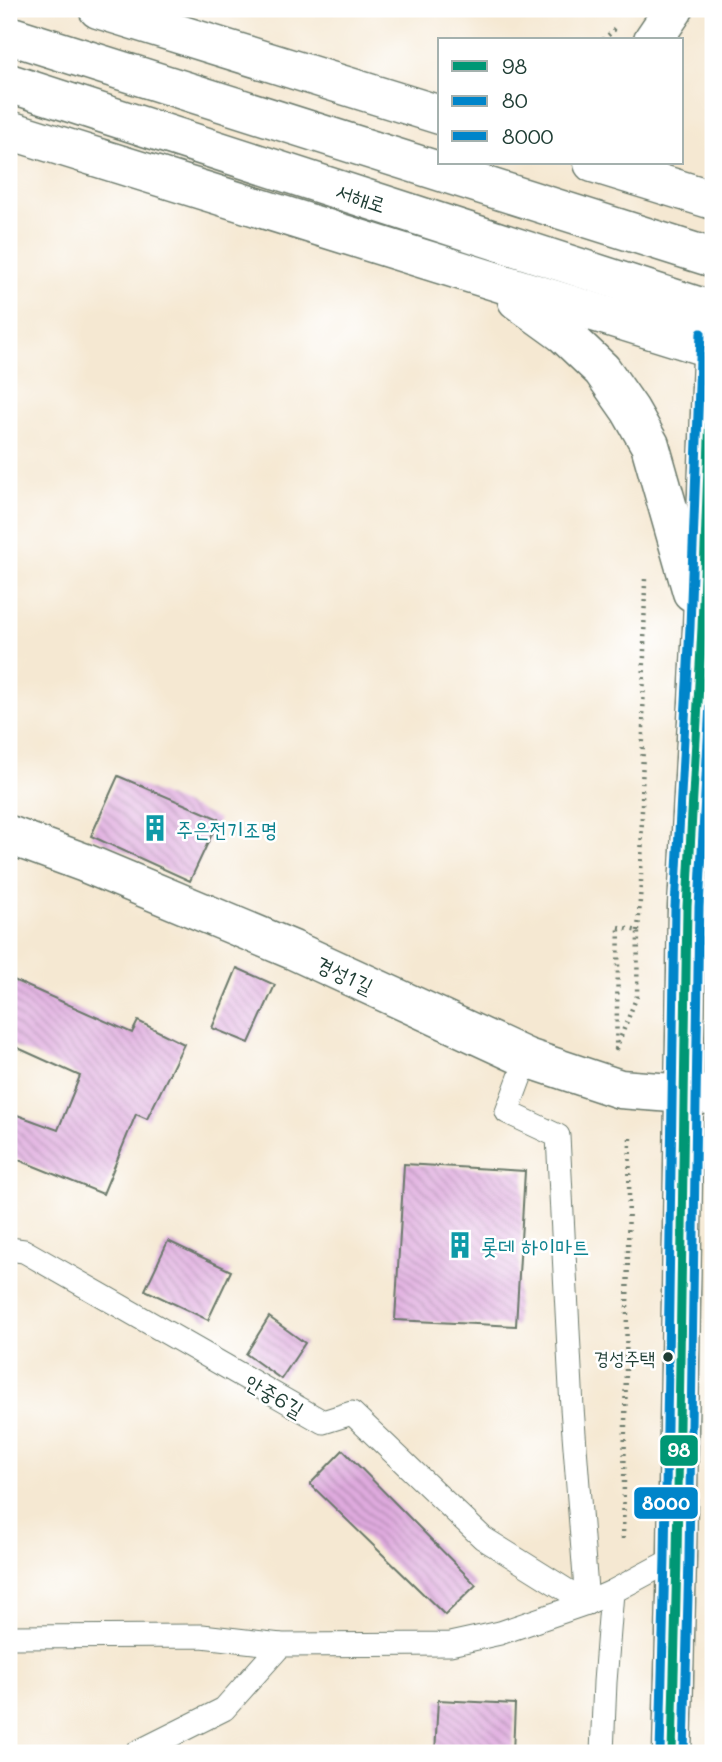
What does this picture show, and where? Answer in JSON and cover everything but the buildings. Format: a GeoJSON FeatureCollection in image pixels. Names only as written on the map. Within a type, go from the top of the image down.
{"type":"FeatureCollection","features":[{"type":"Feature","properties":{"kind":"main road"},"geometry":{"type":"LineString","coordinates":[[98,9],[438,114]]}},
{"type":"Feature","properties":{"kind":"main road"},"geometry":{"type":"LineString","coordinates":[[654,38],[674,9]]}},
{"type":"Feature","properties":{"kind":"main road"},"geometry":{"type":"LineString","coordinates":[[9,35],[713,258]]}},
{"type":"Feature","properties":{"kind":"main road","name":"서해로"},"geometry":{"type":"LineString","coordinates":[[9,83],[713,335]]}},
{"type":"Feature","properties":{"kind":"main road"},"geometry":{"type":"LineString","coordinates":[[9,130],[487,280],[713,335],[702,628],[687,907],[699,1094],[677,1557],[672,1753]]}},
{"type":"Feature","properties":{"kind":"main road"},"geometry":{"type":"LineString","coordinates":[[596,164],[713,200]]}},
{"type":"Feature","properties":{"kind":"main road"},"geometry":{"type":"LineString","coordinates":[[487,280],[564,334],[602,370],[630,410],[650,445],[702,628]]}},
{"type":"Feature","properties":{"kind":"main road","name":"경성1길"},"geometry":{"type":"LineString","coordinates":[[9,835],[85,863],[281,945],[527,1058],[620,1089],[699,1094]]}},
{"type":"Feature","properties":{"kind":"lane"},"geometry":{"type":"LineString","coordinates":[[527,1058],[507,1112],[558,1136],[572,1408],[587,1603]]}},
{"type":"Feature","properties":{"kind":"lane","name":"안중6길"},"geometry":{"type":"LineString","coordinates":[[9,1249],[24,1251],[323,1422],[352,1413],[483,1538],[587,1603]]}},
{"type":"Feature","properties":{"kind":"lane"},"geometry":{"type":"LineString","coordinates":[[9,1637],[202,1636],[281,1645],[450,1644],[500,1633],[587,1603],[677,1557]]}},
{"type":"Feature","properties":{"kind":"lane"},"geometry":{"type":"LineString","coordinates":[[602,1753],[612,1592]]}},
{"type":"Feature","properties":{"kind":"lane"},"geometry":{"type":"LineString","coordinates":[[136,1753],[224,1709],[281,1645]]}},
{"type":"Feature","properties":{"kind":"path"},"geometry":{"type":"LineString","coordinates":[[638,931],[619,927],[616,1049],[637,996],[641,884],[645,593],[643,566]]}},
{"type":"Feature","properties":{"kind":"path"},"geometry":{"type":"LineString","coordinates":[[623,1539],[630,1138]]}},
{"type":"Feature","properties":{"kind":"transit line","name":"8000"},"geometry":{"type":"LineString","coordinates":[[660,1753],[675,907],[690,627],[701,333]]}},
{"type":"Feature","properties":{"kind":"transit line","name":"98"},"geometry":{"type":"LineString","coordinates":[[672,1753],[687,907],[702,628],[713,333]]}},
{"type":"Feature","properties":{"kind":"transit line","name":"80"},"geometry":{"type":"LineString","coordinates":[[684,1753],[699,907],[713,647]]}},
{"type":"Feature","properties":{"kind":"place","name":"주은전기조명"},"geometry":{"type":"Point","coordinates":[155,828]}},
{"type":"Feature","properties":{"kind":"place","name":"롯데 하이마트"},"geometry":{"type":"Point","coordinates":[460,1245]}},
{"type":"Feature","properties":{"kind":"place","name":"경성주택"},"geometry":{"type":"Point","coordinates":[668,1357]}}]}
